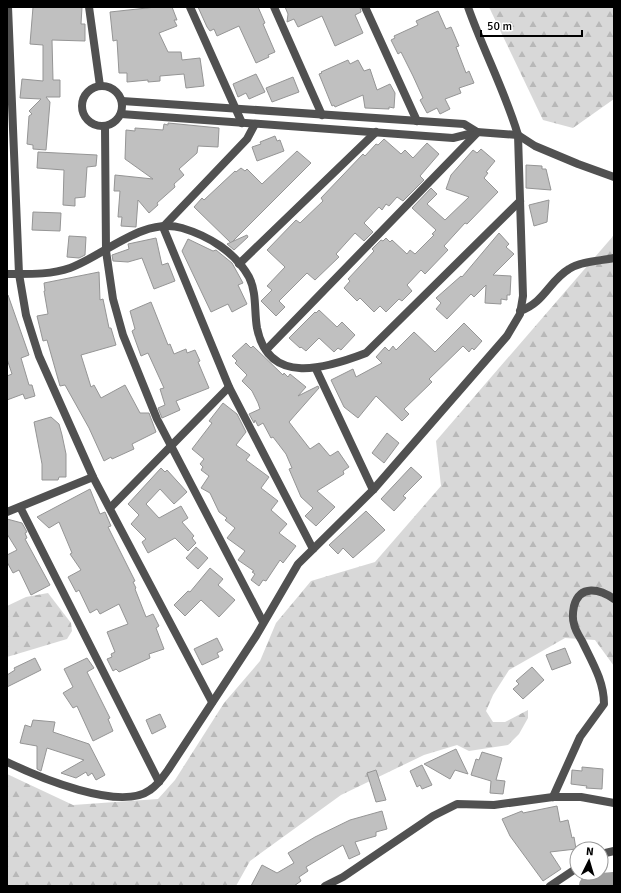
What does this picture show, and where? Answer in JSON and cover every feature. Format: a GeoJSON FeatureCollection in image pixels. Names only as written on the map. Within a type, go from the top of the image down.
{"type":"FeatureCollection","features":[{"type":"Feature","properties":{"kind":"street"},"geometry":{"type":"LineString","coordinates":[[8,7],[19,274],[26,315],[39,356],[93,477],[212,702]]}},
{"type":"Feature","properties":{"kind":"street"},"geometry":{"type":"LineString","coordinates":[[89,7],[100,86]]}},
{"type":"Feature","properties":{"kind":"street"},"geometry":{"type":"LineString","coordinates":[[190,7],[242,123]]}},
{"type":"Feature","properties":{"kind":"street"},"geometry":{"type":"LineString","coordinates":[[274,7],[322,115]]}},
{"type":"Feature","properties":{"kind":"street"},"geometry":{"type":"LineString","coordinates":[[365,7],[417,121]]}},
{"type":"Feature","properties":{"kind":"street"},"geometry":{"type":"LineString","coordinates":[[7,762],[81,790],[109,797],[137,796],[150,791],[159,782],[212,702],[298,564],[373,490],[507,336],[520,311],[523,282],[518,135],[514,120],[479,39],[468,7]]}},
{"type":"Feature","properties":{"kind":"street"},"geometry":{"type":"LineString","coordinates":[[100,86],[108,86],[116,90],[122,101],[121,114],[116,121],[105,127],[92,124],[84,116],[82,109],[82,102],[85,94],[91,88],[100,86]]}},
{"type":"Feature","properties":{"kind":"street"},"geometry":{"type":"LineString","coordinates":[[122,101],[464,124],[478,132]]}},
{"type":"Feature","properties":{"kind":"street"},"geometry":{"type":"LineString","coordinates":[[121,114],[453,138],[478,132],[518,135],[535,146],[614,177]]}},
{"type":"Feature","properties":{"kind":"street"},"geometry":{"type":"LineString","coordinates":[[163,227],[247,138],[255,124]]}},
{"type":"Feature","properties":{"kind":"street"},"geometry":{"type":"LineString","coordinates":[[105,127],[106,251],[113,299],[123,335],[154,412],[263,622]]}},
{"type":"Feature","properties":{"kind":"street"},"geometry":{"type":"LineString","coordinates":[[240,264],[376,132]]}},
{"type":"Feature","properties":{"kind":"street"},"geometry":{"type":"LineString","coordinates":[[266,350],[478,132]]}},
{"type":"Feature","properties":{"kind":"street"},"geometry":{"type":"LineString","coordinates":[[7,274],[56,272],[71,268],[106,251],[125,238],[138,233],[170,226],[181,228],[202,235],[215,242],[240,264],[249,278],[255,296],[257,326],[261,342],[276,361],[286,366],[308,370],[316,369],[335,365],[366,353],[520,201]]}},
{"type":"Feature","properties":{"kind":"street"},"geometry":{"type":"LineString","coordinates":[[163,227],[229,387],[313,549]]}},
{"type":"Feature","properties":{"kind":"street"},"geometry":{"type":"LineString","coordinates":[[520,311],[539,301],[568,269],[578,265],[614,258]]}},
{"type":"Feature","properties":{"kind":"street"},"geometry":{"type":"LineString","coordinates":[[316,369],[373,490]]}},
{"type":"Feature","properties":{"kind":"street"},"geometry":{"type":"LineString","coordinates":[[110,508],[171,444],[229,387]]}},
{"type":"Feature","properties":{"kind":"street"},"geometry":{"type":"LineString","coordinates":[[7,512],[93,477]]}},
{"type":"Feature","properties":{"kind":"street"},"geometry":{"type":"LineString","coordinates":[[20,507],[159,782]]}},
{"type":"Feature","properties":{"kind":"street"},"geometry":{"type":"LineString","coordinates":[[553,797],[580,737],[604,704],[601,682],[573,624],[575,602],[579,596],[590,590],[599,590],[614,599]]}},
{"type":"Feature","properties":{"kind":"street"},"geometry":{"type":"LineString","coordinates":[[325,886],[343,877],[449,807],[457,804],[518,803],[553,797],[581,797],[614,803]]}},
{"type":"Feature","properties":{"kind":"street"},"geometry":{"type":"LineString","coordinates":[[550,886],[569,873]]}},
{"type":"Feature","properties":{"kind":"green space"},"geometry":{"type":"Polygon","coordinates":[[[489,7],[614,7],[614,99],[573,128],[543,120],[489,7]]]}},
{"type":"Feature","properties":{"kind":"green space"},"geometry":{"type":"Polygon","coordinates":[[[614,235],[614,666],[595,640],[565,638],[509,670],[493,695],[486,711],[493,722],[505,722],[528,710],[528,718],[519,734],[508,745],[469,751],[457,745],[424,755],[341,795],[250,861],[236,886],[7,886],[7,774],[73,805],[158,799],[175,780],[224,703],[260,661],[276,623],[311,581],[375,562],[441,486],[436,441],[614,235]]]}},
{"type":"Feature","properties":{"kind":"green space"},"geometry":{"type":"Polygon","coordinates":[[[48,593],[71,623],[72,631],[67,639],[7,657],[7,606],[26,597],[48,593]]]}},
{"type":"Feature","properties":{"kind":"building"},"geometry":{"type":"Polygon","coordinates":[[[33,7],[82,7],[81,24],[85,24],[85,41],[52,40],[53,80],[60,80],[60,97],[46,97],[50,102],[46,150],[33,149],[33,145],[27,144],[29,116],[32,114],[29,111],[41,99],[20,98],[22,79],[43,81],[43,45],[30,44],[33,7]]]}},
{"type":"Feature","properties":{"kind":"building"},"geometry":{"type":"Polygon","coordinates":[[[156,7],[172,7],[177,20],[174,20],[177,26],[159,33],[168,52],[181,52],[182,60],[200,58],[204,86],[186,88],[184,74],[160,76],[160,81],[148,82],[148,80],[127,82],[127,73],[119,73],[117,40],[113,41],[110,12],[156,7]]]}},
{"type":"Feature","properties":{"kind":"building"},"geometry":{"type":"Polygon","coordinates":[[[198,7],[258,7],[265,23],[263,24],[275,52],[268,55],[269,57],[256,63],[239,26],[217,36],[214,29],[210,31],[207,27],[198,7]]]}},
{"type":"Feature","properties":{"kind":"building"},"geometry":{"type":"Polygon","coordinates":[[[285,7],[360,7],[361,12],[355,15],[363,33],[335,46],[322,16],[298,27],[294,19],[287,22],[288,14],[285,7]]]}},
{"type":"Feature","properties":{"kind":"building"},"geometry":{"type":"Polygon","coordinates":[[[438,11],[446,29],[451,27],[459,46],[456,47],[466,73],[469,71],[474,83],[459,88],[461,93],[445,99],[450,109],[440,114],[437,108],[427,113],[420,100],[423,98],[413,76],[401,52],[398,54],[391,40],[395,38],[394,36],[418,25],[416,21],[438,11]]]}},
{"type":"Feature","properties":{"kind":"building"},"geometry":{"type":"Polygon","coordinates":[[[348,60],[350,64],[358,60],[364,71],[370,69],[377,90],[390,84],[395,93],[394,108],[365,108],[363,95],[335,107],[334,105],[332,106],[319,74],[348,60]]]}},
{"type":"Feature","properties":{"kind":"building"},"geometry":{"type":"Polygon","coordinates":[[[256,74],[265,92],[249,99],[246,93],[238,97],[233,84],[256,74]]]}},
{"type":"Feature","properties":{"kind":"building"},"geometry":{"type":"Polygon","coordinates":[[[293,77],[299,92],[272,102],[266,88],[293,77]]]}},
{"type":"Feature","properties":{"kind":"building"},"geometry":{"type":"Polygon","coordinates":[[[168,123],[219,128],[218,147],[198,146],[197,153],[179,169],[184,175],[174,184],[175,187],[157,203],[158,205],[149,213],[138,200],[136,227],[121,226],[122,217],[118,217],[120,191],[114,191],[115,175],[153,179],[125,159],[126,130],[135,131],[135,128],[163,130],[164,124],[168,125],[168,123]]]}},
{"type":"Feature","properties":{"kind":"building"},"geometry":{"type":"Polygon","coordinates":[[[275,136],[277,141],[280,140],[284,151],[257,161],[252,147],[275,136]]]}},
{"type":"Feature","properties":{"kind":"building"},"geometry":{"type":"Polygon","coordinates":[[[384,139],[401,154],[405,150],[413,158],[427,143],[439,154],[420,176],[424,180],[403,201],[397,197],[389,206],[386,204],[382,210],[379,207],[364,223],[373,232],[364,241],[355,233],[336,254],[339,257],[315,280],[307,273],[279,301],[285,307],[276,316],[261,301],[272,290],[267,286],[285,267],[267,250],[296,220],[300,223],[323,201],[321,198],[363,154],[365,156],[376,144],[378,145],[384,139]]]}},
{"type":"Feature","properties":{"kind":"building"},"geometry":{"type":"Polygon","coordinates":[[[481,149],[495,161],[486,172],[488,173],[484,178],[498,192],[467,224],[465,223],[444,246],[448,250],[425,274],[421,270],[407,285],[412,291],[402,301],[399,299],[386,312],[380,306],[374,312],[360,298],[357,301],[344,288],[350,281],[348,279],[374,251],[372,249],[381,240],[383,241],[386,238],[390,242],[392,240],[407,254],[410,250],[415,254],[434,235],[432,234],[436,230],[412,208],[431,188],[437,194],[427,204],[445,220],[469,197],[446,189],[451,175],[473,150],[477,153],[481,149]]]}},
{"type":"Feature","properties":{"kind":"building"},"geometry":{"type":"Polygon","coordinates":[[[297,151],[311,163],[231,243],[194,207],[202,198],[204,200],[235,171],[236,172],[241,168],[245,171],[247,169],[262,184],[297,151]]]}},
{"type":"Feature","properties":{"kind":"building"},"geometry":{"type":"Polygon","coordinates":[[[38,152],[97,155],[96,166],[87,167],[85,197],[75,198],[75,206],[63,205],[64,170],[37,168],[38,152]]]}},
{"type":"Feature","properties":{"kind":"building"},"geometry":{"type":"Polygon","coordinates":[[[526,165],[542,166],[542,169],[546,169],[551,190],[526,188],[526,165]]]}},
{"type":"Feature","properties":{"kind":"building"},"geometry":{"type":"Polygon","coordinates":[[[549,200],[547,222],[534,226],[529,205],[549,200]]]}},
{"type":"Feature","properties":{"kind":"building"},"geometry":{"type":"Polygon","coordinates":[[[33,212],[61,213],[60,231],[32,230],[33,212]]]}},
{"type":"Feature","properties":{"kind":"building"},"geometry":{"type":"Polygon","coordinates":[[[499,233],[509,244],[506,247],[514,254],[493,275],[511,276],[510,295],[507,295],[507,300],[501,299],[501,304],[485,303],[486,285],[474,297],[471,294],[447,319],[436,309],[441,303],[436,298],[461,276],[462,277],[499,233]]]}},
{"type":"Feature","properties":{"kind":"building"},"geometry":{"type":"Polygon","coordinates":[[[247,235],[248,237],[234,250],[227,244],[247,235]]]}},
{"type":"Feature","properties":{"kind":"building"},"geometry":{"type":"Polygon","coordinates":[[[69,236],[86,237],[85,255],[79,258],[67,257],[69,236]]]}},
{"type":"Feature","properties":{"kind":"building"},"geometry":{"type":"Polygon","coordinates":[[[156,238],[162,265],[168,263],[175,281],[154,289],[142,258],[128,262],[113,261],[112,255],[129,249],[128,244],[156,238]]]}},
{"type":"Feature","properties":{"kind":"building"},"geometry":{"type":"Polygon","coordinates":[[[188,239],[213,251],[216,250],[232,263],[243,283],[238,285],[247,304],[232,312],[228,304],[211,312],[182,251],[188,239]]]}},
{"type":"Feature","properties":{"kind":"building"},"geometry":{"type":"Polygon","coordinates":[[[99,272],[100,300],[103,299],[109,328],[111,328],[116,345],[81,355],[91,387],[94,385],[101,398],[125,385],[140,413],[149,413],[156,432],[132,444],[134,449],[104,461],[89,428],[65,385],[60,386],[47,340],[43,341],[37,316],[48,314],[44,283],[99,272]]]}},
{"type":"Feature","properties":{"kind":"building"},"geometry":{"type":"Polygon","coordinates":[[[7,295],[29,355],[21,358],[29,385],[32,385],[35,396],[25,399],[23,394],[7,400],[7,376],[12,374],[7,359],[7,295]]]}},
{"type":"Feature","properties":{"kind":"building"},"geometry":{"type":"Polygon","coordinates":[[[151,302],[168,345],[170,344],[174,354],[186,349],[187,353],[195,350],[200,361],[198,362],[209,388],[176,401],[180,410],[162,418],[158,408],[165,405],[160,389],[164,388],[148,353],[141,356],[132,331],[135,329],[130,311],[151,302]]]}},
{"type":"Feature","properties":{"kind":"building"},"geometry":{"type":"Polygon","coordinates":[[[319,310],[337,327],[342,322],[355,335],[341,350],[338,348],[334,352],[319,338],[306,351],[301,347],[300,348],[289,338],[315,312],[316,313],[319,310]]]}},
{"type":"Feature","properties":{"kind":"building"},"geometry":{"type":"Polygon","coordinates":[[[464,323],[482,341],[474,350],[472,348],[469,352],[463,346],[429,379],[432,382],[404,409],[409,414],[402,421],[376,396],[358,418],[344,407],[331,380],[353,369],[356,377],[382,363],[376,357],[385,347],[389,351],[393,346],[396,350],[414,332],[435,352],[464,323]]]}},
{"type":"Feature","properties":{"kind":"building"},"geometry":{"type":"Polygon","coordinates":[[[246,343],[251,348],[253,346],[283,375],[284,373],[288,377],[290,374],[306,387],[298,396],[318,386],[319,388],[289,422],[310,449],[319,443],[330,456],[338,451],[349,467],[343,471],[344,474],[317,491],[335,507],[316,526],[305,516],[313,508],[301,497],[289,469],[292,468],[286,454],[273,437],[271,438],[263,423],[258,426],[255,420],[254,423],[249,414],[260,409],[252,391],[242,381],[247,375],[235,363],[237,361],[232,356],[246,343]]]}},
{"type":"Feature","properties":{"kind":"building"},"geometry":{"type":"Polygon","coordinates":[[[223,403],[237,414],[246,432],[236,445],[250,455],[246,460],[269,477],[261,488],[278,501],[271,510],[287,524],[279,533],[296,546],[283,563],[280,560],[266,581],[263,580],[259,586],[251,580],[255,574],[252,572],[254,571],[238,560],[245,551],[227,538],[235,528],[225,520],[227,518],[219,512],[210,493],[201,488],[209,476],[201,470],[203,467],[200,464],[204,459],[192,449],[212,423],[209,421],[223,403]]]}},
{"type":"Feature","properties":{"kind":"building"},"geometry":{"type":"Polygon","coordinates":[[[51,417],[59,424],[62,435],[66,454],[66,477],[59,477],[58,480],[42,480],[42,464],[34,422],[51,417]]]}},
{"type":"Feature","properties":{"kind":"building"},"geometry":{"type":"Polygon","coordinates":[[[387,433],[399,443],[384,463],[372,453],[387,433]]]}},
{"type":"Feature","properties":{"kind":"building"},"geometry":{"type":"Polygon","coordinates":[[[411,467],[422,477],[403,496],[406,498],[394,511],[381,499],[411,467]]]}},
{"type":"Feature","properties":{"kind":"building"},"geometry":{"type":"Polygon","coordinates":[[[161,468],[165,472],[167,470],[187,492],[174,504],[160,489],[146,504],[159,518],[181,506],[188,518],[182,522],[194,536],[192,538],[196,543],[188,551],[175,538],[148,553],[142,542],[146,539],[131,524],[139,515],[128,504],[161,468]]]}},
{"type":"Feature","properties":{"kind":"building"},"geometry":{"type":"Polygon","coordinates":[[[90,489],[100,514],[105,512],[111,526],[108,527],[135,581],[133,582],[136,588],[135,589],[146,617],[153,614],[159,626],[156,628],[164,649],[149,654],[150,658],[119,672],[116,669],[113,671],[107,659],[112,657],[111,654],[115,652],[107,632],[128,624],[119,604],[100,614],[97,609],[90,613],[79,590],[76,592],[68,577],[81,570],[70,554],[72,553],[59,522],[49,528],[37,517],[90,489]]]}},
{"type":"Feature","properties":{"kind":"building"},"geometry":{"type":"Polygon","coordinates":[[[366,511],[385,530],[353,558],[343,548],[338,554],[329,545],[366,511]]]}},
{"type":"Feature","properties":{"kind":"building"},"geometry":{"type":"Polygon","coordinates":[[[7,519],[22,523],[27,532],[25,533],[27,538],[25,539],[50,585],[31,595],[19,570],[13,573],[7,562],[7,555],[17,550],[7,534],[7,519]]]}},
{"type":"Feature","properties":{"kind":"building"},"geometry":{"type":"Polygon","coordinates":[[[196,547],[208,558],[198,569],[186,558],[196,547]]]}},
{"type":"Feature","properties":{"kind":"building"},"geometry":{"type":"Polygon","coordinates":[[[210,568],[223,579],[218,585],[235,600],[219,617],[201,600],[185,616],[174,605],[188,591],[190,592],[210,568]]]}},
{"type":"Feature","properties":{"kind":"building"},"geometry":{"type":"Polygon","coordinates":[[[217,638],[223,650],[217,653],[219,657],[202,665],[194,649],[217,638]]]}},
{"type":"Feature","properties":{"kind":"building"},"geometry":{"type":"Polygon","coordinates":[[[565,648],[571,663],[552,670],[546,655],[565,648]]]}},
{"type":"Feature","properties":{"kind":"building"},"geometry":{"type":"Polygon","coordinates":[[[35,658],[41,670],[7,687],[7,675],[15,670],[14,668],[35,658]]]}},
{"type":"Feature","properties":{"kind":"building"},"geometry":{"type":"Polygon","coordinates":[[[87,658],[94,668],[87,672],[110,718],[108,719],[113,731],[93,741],[77,706],[73,708],[63,693],[73,687],[64,669],[87,658]]]}},
{"type":"Feature","properties":{"kind":"building"},"geometry":{"type":"Polygon","coordinates":[[[532,667],[544,680],[523,699],[513,689],[519,684],[516,681],[532,667]]]}},
{"type":"Feature","properties":{"kind":"building"},"geometry":{"type":"Polygon","coordinates":[[[160,714],[166,727],[152,734],[146,720],[160,714]]]}},
{"type":"Feature","properties":{"kind":"building"},"geometry":{"type":"Polygon","coordinates":[[[33,720],[55,722],[53,732],[89,744],[105,775],[96,780],[92,773],[88,776],[86,772],[76,778],[61,773],[84,760],[47,748],[41,771],[37,769],[37,746],[20,743],[25,725],[31,727],[33,720]]]}},
{"type":"Feature","properties":{"kind":"building"},"geometry":{"type":"Polygon","coordinates":[[[456,749],[468,774],[455,770],[450,779],[424,764],[456,749]]]}},
{"type":"Feature","properties":{"kind":"building"},"geometry":{"type":"Polygon","coordinates":[[[482,752],[502,758],[496,780],[505,781],[503,794],[490,793],[491,781],[471,775],[476,759],[479,760],[482,752]]]}},
{"type":"Feature","properties":{"kind":"building"},"geometry":{"type":"Polygon","coordinates":[[[422,765],[432,785],[422,789],[420,785],[417,787],[410,771],[422,765]]]}},
{"type":"Feature","properties":{"kind":"building"},"geometry":{"type":"Polygon","coordinates":[[[582,767],[603,769],[602,789],[586,788],[587,786],[571,784],[572,770],[582,771],[582,767]]]}},
{"type":"Feature","properties":{"kind":"building"},"geometry":{"type":"Polygon","coordinates":[[[376,770],[386,800],[376,802],[367,773],[376,770]]]}},
{"type":"Feature","properties":{"kind":"building"},"geometry":{"type":"Polygon","coordinates":[[[557,806],[560,822],[568,820],[572,838],[574,837],[575,841],[569,841],[569,850],[550,852],[561,869],[543,881],[510,836],[502,819],[522,811],[523,813],[557,806]]]}},
{"type":"Feature","properties":{"kind":"building"},"geometry":{"type":"Polygon","coordinates":[[[382,811],[387,829],[376,832],[376,836],[355,842],[360,854],[349,859],[343,845],[306,867],[308,871],[299,877],[301,881],[294,886],[251,886],[262,865],[277,873],[294,863],[288,853],[315,837],[350,820],[382,811]]]}},
{"type":"Feature","properties":{"kind":"waterway"},"geometry":{"type":"LineString","coordinates":[[591,886],[614,884]]}}]}
